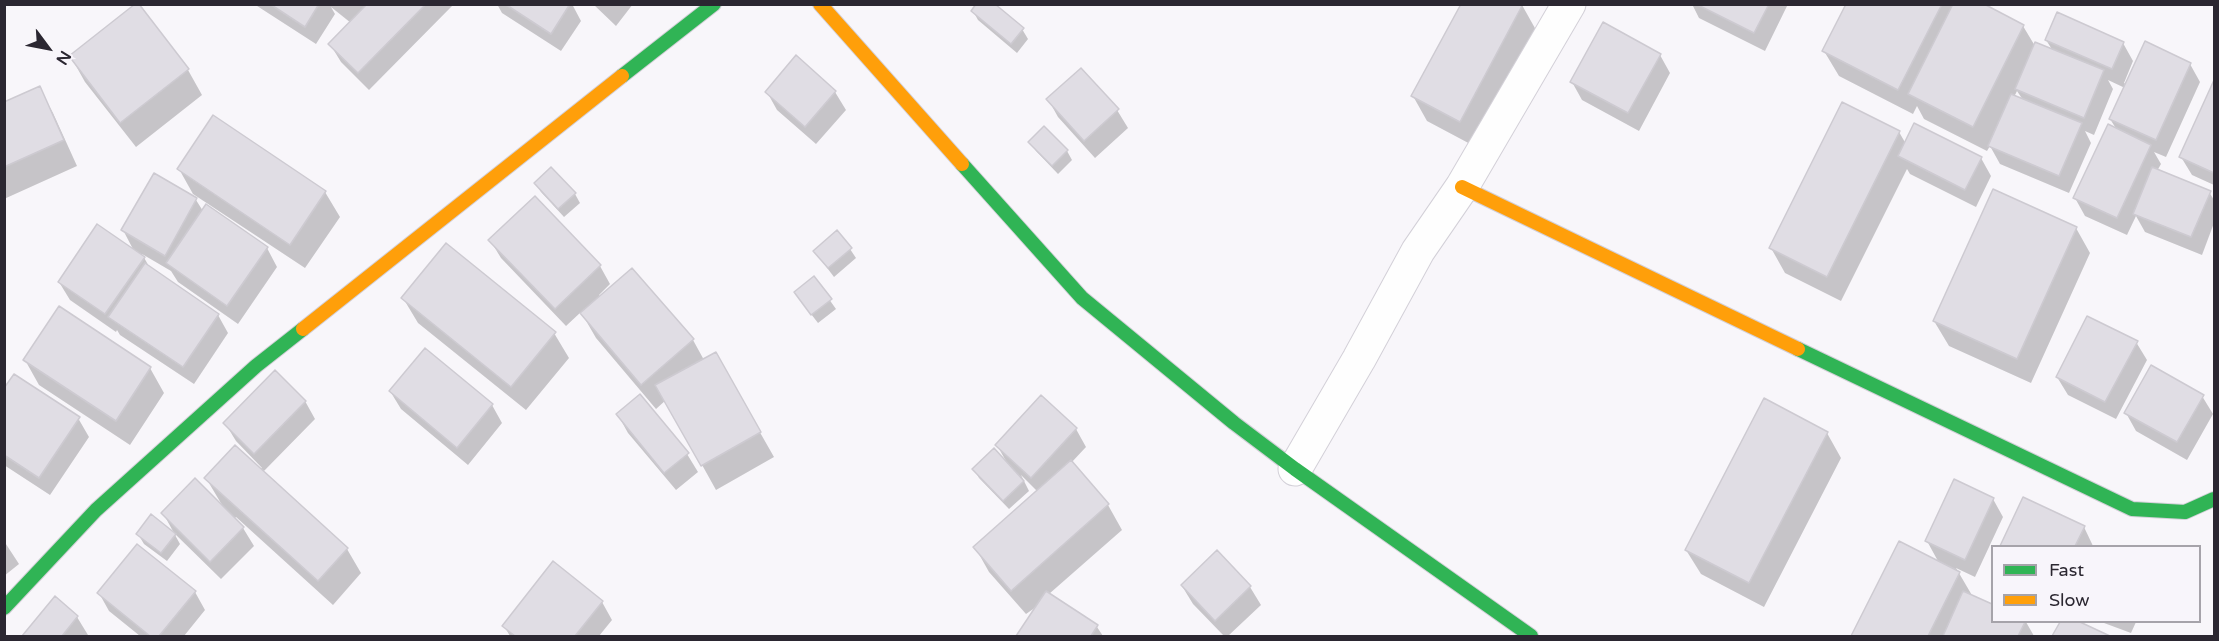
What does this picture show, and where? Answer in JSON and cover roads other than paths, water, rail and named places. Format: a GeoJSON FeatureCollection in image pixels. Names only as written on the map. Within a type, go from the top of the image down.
{"type":"FeatureCollection","features":[{"type":"Feature","properties":{"kind":"street"},"geometry":{"type":"LineString","coordinates":[[4,608],[96,510],[256,366],[714,4]]}},
{"type":"Feature","properties":{"kind":"street"},"geometry":{"type":"LineString","coordinates":[[820,4],[1082,298],[1234,423],[1295,469],[1531,636]]}},
{"type":"Feature","properties":{"kind":"street"},"geometry":{"type":"LineString","coordinates":[[1295,469],[1418,251],[1462,187],[1569,4]]}},
{"type":"Feature","properties":{"kind":"street"},"geometry":{"type":"LineString","coordinates":[[1462,187],[2132,508],[2185,512],[2214,499]]}}]}
